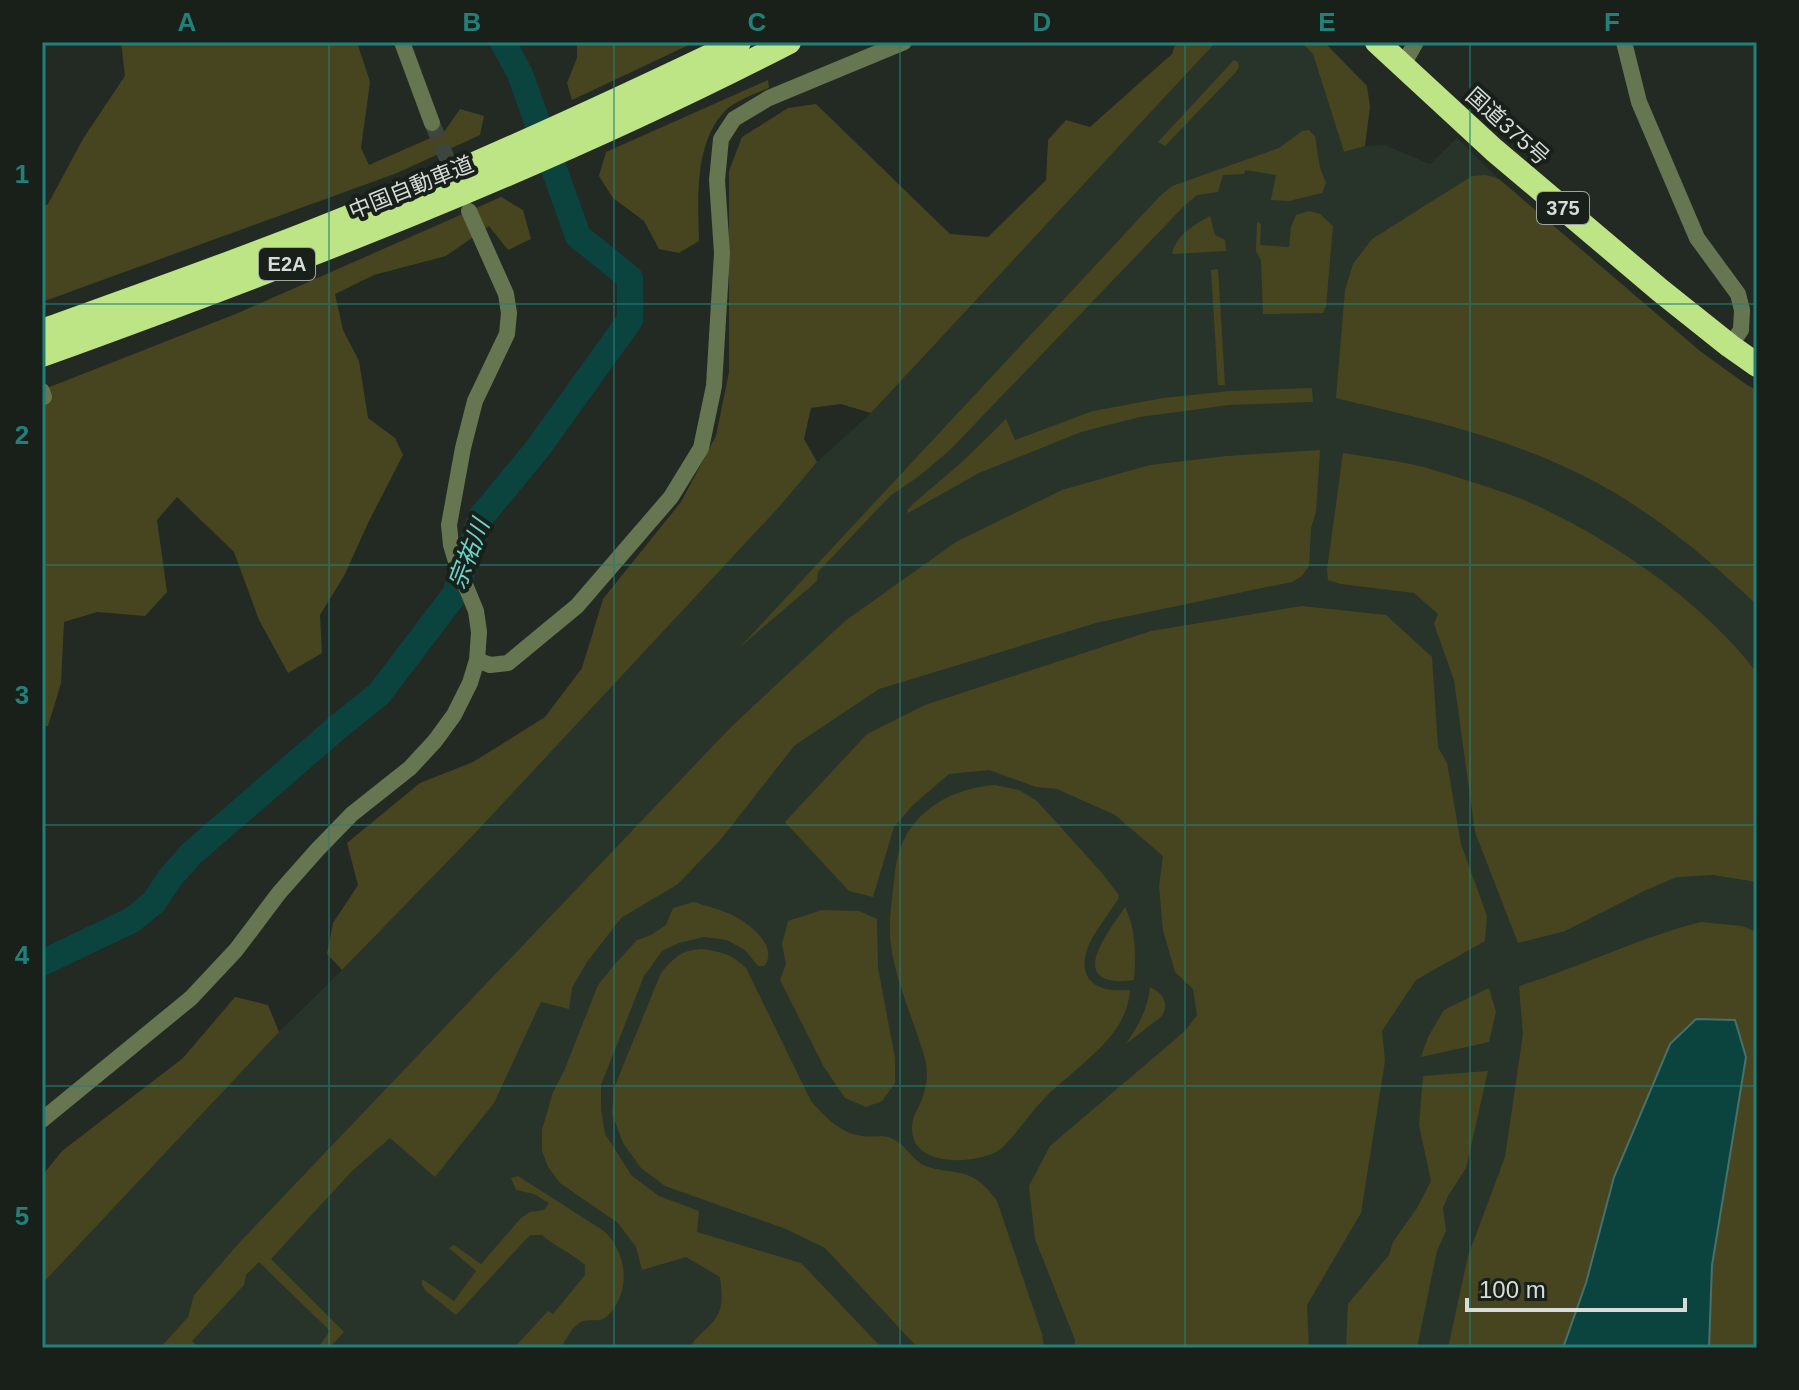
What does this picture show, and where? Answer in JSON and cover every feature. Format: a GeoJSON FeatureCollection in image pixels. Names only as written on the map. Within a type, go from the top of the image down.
{"type":"FeatureCollection","features":[{"type":"Feature","properties":{"kind":"highway","name":"中国自動車道"},"geometry":{"type":"LineString","coordinates":[[42,355],[378,229],[574,132],[739,42]]}},
{"type":"Feature","properties":{"kind":"highway","name":"中国自動車道"},"geometry":{"type":"LineString","coordinates":[[574,132],[749,63],[789,42]]}},
{"type":"Feature","properties":{"kind":"highway","name":"国道375号"},"geometry":{"type":"LineString","coordinates":[[1377,42],[1494,150],[1661,291],[1757,365]]}},
{"type":"Feature","properties":{"kind":"highway","name":"中国自動車道"},"geometry":{"type":"LineString","coordinates":[[42,331],[371,208],[524,156]]}},
{"type":"Feature","properties":{"kind":"street"},"geometry":{"type":"LineString","coordinates":[[402,42],[432,123]]}},
{"type":"Feature","properties":{"kind":"street"},"geometry":{"type":"LineString","coordinates":[[477,660],[490,665],[508,663],[577,606],[671,497],[701,448],[714,386],[722,253],[717,180],[721,139],[734,119],[769,98],[904,42]]}},
{"type":"Feature","properties":{"kind":"street"},"geometry":{"type":"LineString","coordinates":[[1403,65],[1416,42]]}},
{"type":"Feature","properties":{"kind":"street"},"geometry":{"type":"LineString","coordinates":[[1624,42],[1639,102],[1697,238],[1738,294],[1742,310],[1741,330],[1730,346]]}},
{"type":"Feature","properties":{"kind":"street"},"geometry":{"type":"LineString","coordinates":[[42,1120],[191,998],[236,950],[279,893],[317,850],[352,814],[410,768],[435,741],[454,715],[470,683],[477,660],[479,632],[476,611],[451,545],[449,525],[475,401],[507,334],[509,313],[506,294],[469,211]]}},
{"type":"Feature","properties":{"kind":"shaded area"},"geometry":{"type":"Polygon","coordinates":[[[121,42],[357,42],[370,82],[361,148],[369,165],[444,132],[460,109],[484,116],[480,135],[397,173],[42,302],[42,207],[48,204],[83,139],[125,76],[121,42]]]}},
{"type":"Feature","properties":{"kind":"shaded area"},"geometry":{"type":"Polygon","coordinates":[[[577,42],[695,42],[572,100],[567,83],[577,58],[577,42]]]}},
{"type":"Feature","properties":{"kind":"shaded area"},"geometry":{"type":"Polygon","coordinates":[[[1176,42],[1216,42],[871,413],[841,404],[811,408],[804,439],[817,462],[779,507],[477,831],[342,970],[327,954],[333,923],[358,885],[347,843],[420,783],[473,762],[545,717],[582,668],[603,599],[681,502],[716,436],[729,372],[729,171],[742,137],[788,108],[816,104],[950,234],[988,237],[1046,180],[1048,140],[1066,120],[1090,127],[1172,54],[1176,42]]]}},
{"type":"Feature","properties":{"kind":"shaded area"},"geometry":{"type":"Polygon","coordinates":[[[1216,42],[1301,42],[1313,54],[1344,152],[1385,145],[1430,164],[1457,138],[1499,179],[1700,352],[1757,390],[1757,1348],[42,1348],[42,1284],[279,1032],[342,970],[817,462],[871,413],[1216,42]]]}},
{"type":"Feature","properties":{"kind":"shaded area"},"geometry":{"type":"Polygon","coordinates":[[[1301,42],[1324,42],[1367,86],[1370,107],[1365,146],[1344,152],[1313,54],[1301,42]]]}},
{"type":"Feature","properties":{"kind":"shaded area"},"geometry":{"type":"Polygon","coordinates":[[[1234,60],[1239,67],[1236,72],[1165,146],[1158,142],[1234,60]]]}},
{"type":"Feature","properties":{"kind":"shaded area"},"geometry":{"type":"Polygon","coordinates":[[[768,80],[769,88],[725,111],[708,139],[700,173],[699,241],[679,253],[659,249],[644,221],[613,198],[599,176],[606,152],[768,80]]]}},
{"type":"Feature","properties":{"kind":"shaded area"},"geometry":{"type":"Polygon","coordinates":[[[1309,130],[1315,136],[1320,168],[1326,183],[1322,193],[1289,201],[1271,200],[1276,175],[1245,170],[1244,174],[1223,175],[1218,192],[1197,195],[950,450],[890,496],[818,572],[817,581],[740,647],[1160,196],[1172,186],[1279,148],[1302,131],[1309,130]]]}},
{"type":"Feature","properties":{"kind":"shaded area"},"geometry":{"type":"Polygon","coordinates":[[[1486,175],[1499,179],[1700,351],[1757,390],[1757,605],[1667,528],[1580,474],[1535,454],[1471,432],[1336,398],[1345,290],[1353,264],[1372,239],[1472,176],[1486,175]]]}},
{"type":"Feature","properties":{"kind":"shaded area"},"geometry":{"type":"Polygon","coordinates":[[[501,197],[523,210],[531,239],[508,250],[489,226],[446,256],[374,275],[335,294],[343,330],[359,361],[368,418],[395,438],[403,455],[344,576],[320,615],[322,653],[288,673],[259,620],[234,552],[177,497],[157,520],[167,592],[145,616],[97,612],[64,622],[61,683],[48,726],[42,726],[42,390],[238,313],[501,197]]]}},
{"type":"Feature","properties":{"kind":"shaded area"},"geometry":{"type":"Polygon","coordinates":[[[1309,211],[1320,214],[1333,226],[1326,307],[1323,313],[1263,314],[1261,261],[1256,251],[1257,222],[1261,224],[1260,245],[1289,247],[1296,215],[1309,211]]]}},
{"type":"Feature","properties":{"kind":"shaded area"},"geometry":{"type":"Polygon","coordinates":[[[1210,216],[1215,235],[1225,240],[1226,251],[1172,254],[1182,236],[1210,216]]]}},
{"type":"Feature","properties":{"kind":"shaded area"},"geometry":{"type":"Polygon","coordinates":[[[1218,269],[1225,385],[1218,385],[1211,270],[1218,269]]]}},
{"type":"Feature","properties":{"kind":"shaded area"},"geometry":{"type":"Polygon","coordinates":[[[1312,388],[1313,402],[1229,405],[1140,417],[1081,432],[979,473],[908,513],[907,510],[1006,419],[1015,440],[1093,411],[1163,398],[1230,391],[1312,388]]]}},
{"type":"Feature","properties":{"kind":"shaded area"},"geometry":{"type":"Polygon","coordinates":[[[1320,450],[1309,566],[1302,576],[1292,582],[1096,623],[879,689],[794,746],[722,838],[678,884],[621,918],[587,962],[572,988],[569,1009],[541,1002],[494,1103],[435,1177],[390,1138],[352,1171],[271,1259],[344,1332],[329,1348],[318,1348],[330,1331],[259,1262],[246,1275],[244,1285],[192,1341],[199,1348],[160,1348],[188,1317],[194,1295],[239,1243],[732,726],[845,621],[956,542],[1062,490],[1150,465],[1320,450]]]}},
{"type":"Feature","properties":{"kind":"shaded area"},"geometry":{"type":"Polygon","coordinates":[[[1343,453],[1425,468],[1500,491],[1542,508],[1630,558],[1713,624],[1757,673],[1757,882],[1713,875],[1677,877],[1565,931],[1518,943],[1475,832],[1454,680],[1434,624],[1438,614],[1414,593],[1328,580],[1343,453]]]}},
{"type":"Feature","properties":{"kind":"shaded area"},"geometry":{"type":"Polygon","coordinates":[[[1302,606],[1386,615],[1432,657],[1438,747],[1447,763],[1461,844],[1487,916],[1485,941],[1416,980],[1382,1031],[1385,1061],[1361,1213],[1307,1305],[1309,1348],[1074,1348],[1075,1340],[1035,1239],[1029,1186],[1050,1146],[1185,1031],[1197,1015],[1193,989],[1175,972],[1163,930],[1159,887],[1163,856],[1115,815],[1057,789],[1036,787],[989,770],[949,774],[913,805],[894,827],[873,897],[849,891],[785,822],[867,734],[925,705],[1151,631],[1302,606]]]}},
{"type":"Feature","properties":{"kind":"shaded area"},"geometry":{"type":"Polygon","coordinates":[[[995,785],[1019,790],[1037,801],[1118,894],[1119,898],[1088,947],[1086,973],[1090,980],[1103,988],[1130,990],[1127,1008],[1109,1038],[1042,1101],[1003,1147],[975,1159],[947,1160],[923,1151],[915,1142],[912,1130],[925,1091],[927,1070],[891,945],[890,918],[895,869],[907,835],[926,812],[965,790],[995,785]]]}},
{"type":"Feature","properties":{"kind":"shaded area"},"geometry":{"type":"Polygon","coordinates":[[[694,902],[731,915],[749,926],[762,938],[768,959],[764,966],[758,966],[745,950],[727,940],[704,937],[662,951],[644,976],[601,1085],[605,1134],[632,1176],[659,1196],[699,1211],[697,1232],[801,1263],[882,1348],[691,1348],[718,1313],[720,1277],[686,1257],[642,1270],[636,1247],[618,1223],[560,1183],[548,1167],[542,1151],[542,1130],[553,1092],[598,985],[637,940],[666,925],[673,908],[694,902]]]}},
{"type":"Feature","properties":{"kind":"shaded area"},"geometry":{"type":"Polygon","coordinates":[[[1125,907],[1134,942],[1134,980],[1112,981],[1099,975],[1095,967],[1096,958],[1106,935],[1125,907]]]}},
{"type":"Feature","properties":{"kind":"shaded area"},"geometry":{"type":"Polygon","coordinates":[[[822,910],[859,911],[877,919],[878,968],[895,1058],[895,1083],[882,1101],[866,1107],[845,1098],[824,1067],[780,980],[786,964],[782,944],[788,921],[822,910]]]}},
{"type":"Feature","properties":{"kind":"shaded area"},"geometry":{"type":"Polygon","coordinates":[[[1701,922],[1742,926],[1757,932],[1757,1348],[1709,1348],[1712,1265],[1746,1057],[1735,1020],[1696,1019],[1670,1044],[1614,1177],[1586,1283],[1563,1348],[1448,1348],[1468,1256],[1505,1157],[1523,1034],[1519,986],[1701,922]]]}},
{"type":"Feature","properties":{"kind":"shaded area"},"geometry":{"type":"Polygon","coordinates":[[[701,949],[725,954],[746,968],[811,1101],[822,1113],[847,1132],[893,1139],[921,1164],[969,1176],[990,1192],[997,1201],[1044,1348],[918,1348],[825,1248],[786,1229],[665,1186],[641,1168],[623,1143],[612,1114],[614,1088],[661,973],[678,956],[701,949]]]}},
{"type":"Feature","properties":{"kind":"shaded area"},"geometry":{"type":"Polygon","coordinates":[[[1150,987],[1164,998],[1162,1016],[1126,1044],[1142,1017],[1150,987]]]}},
{"type":"Feature","properties":{"kind":"shaded area"},"geometry":{"type":"Polygon","coordinates":[[[1489,988],[1496,1012],[1489,1042],[1421,1057],[1428,1037],[1444,1010],[1489,988]]]}},
{"type":"Feature","properties":{"kind":"shaded area"},"geometry":{"type":"Polygon","coordinates":[[[235,997],[268,1005],[279,1032],[42,1284],[42,1176],[62,1151],[183,1058],[235,997]]]}},
{"type":"Feature","properties":{"kind":"shaded area"},"geometry":{"type":"Polygon","coordinates":[[[1488,1071],[1466,1168],[1443,1208],[1446,1231],[1437,1251],[1418,1348],[1346,1348],[1348,1304],[1389,1255],[1393,1242],[1431,1181],[1419,1125],[1423,1076],[1488,1071]]]}},
{"type":"Feature","properties":{"kind":"shaded area"},"geometry":{"type":"Polygon","coordinates":[[[518,1176],[604,1231],[621,1259],[624,1280],[612,1311],[603,1319],[579,1323],[560,1348],[514,1348],[548,1311],[553,1314],[585,1275],[585,1265],[542,1235],[530,1235],[456,1315],[422,1285],[422,1279],[454,1301],[476,1271],[449,1248],[454,1245],[481,1264],[521,1218],[530,1212],[544,1210],[549,1203],[534,1194],[516,1190],[511,1178],[518,1176]]]}},
{"type":"Feature","properties":{"kind":"water"},"geometry":{"type":"Polygon","coordinates":[[[1696,1019],[1735,1020],[1746,1057],[1712,1265],[1709,1348],[1563,1348],[1586,1283],[1614,1177],[1670,1044],[1696,1019]]]}},
{"type":"Feature","properties":{"kind":"waterway","name":"宗祐川"},"geometry":{"type":"LineString","coordinates":[[42,963],[132,920],[154,902],[191,854],[379,694],[455,594],[481,517],[538,448],[630,320],[630,278],[578,236],[520,74],[503,42]]}},
{"type":"Feature","properties":{"kind":"tunnel"},"geometry":{"type":"LineString","coordinates":[[432,123],[456,180]]}}]}
